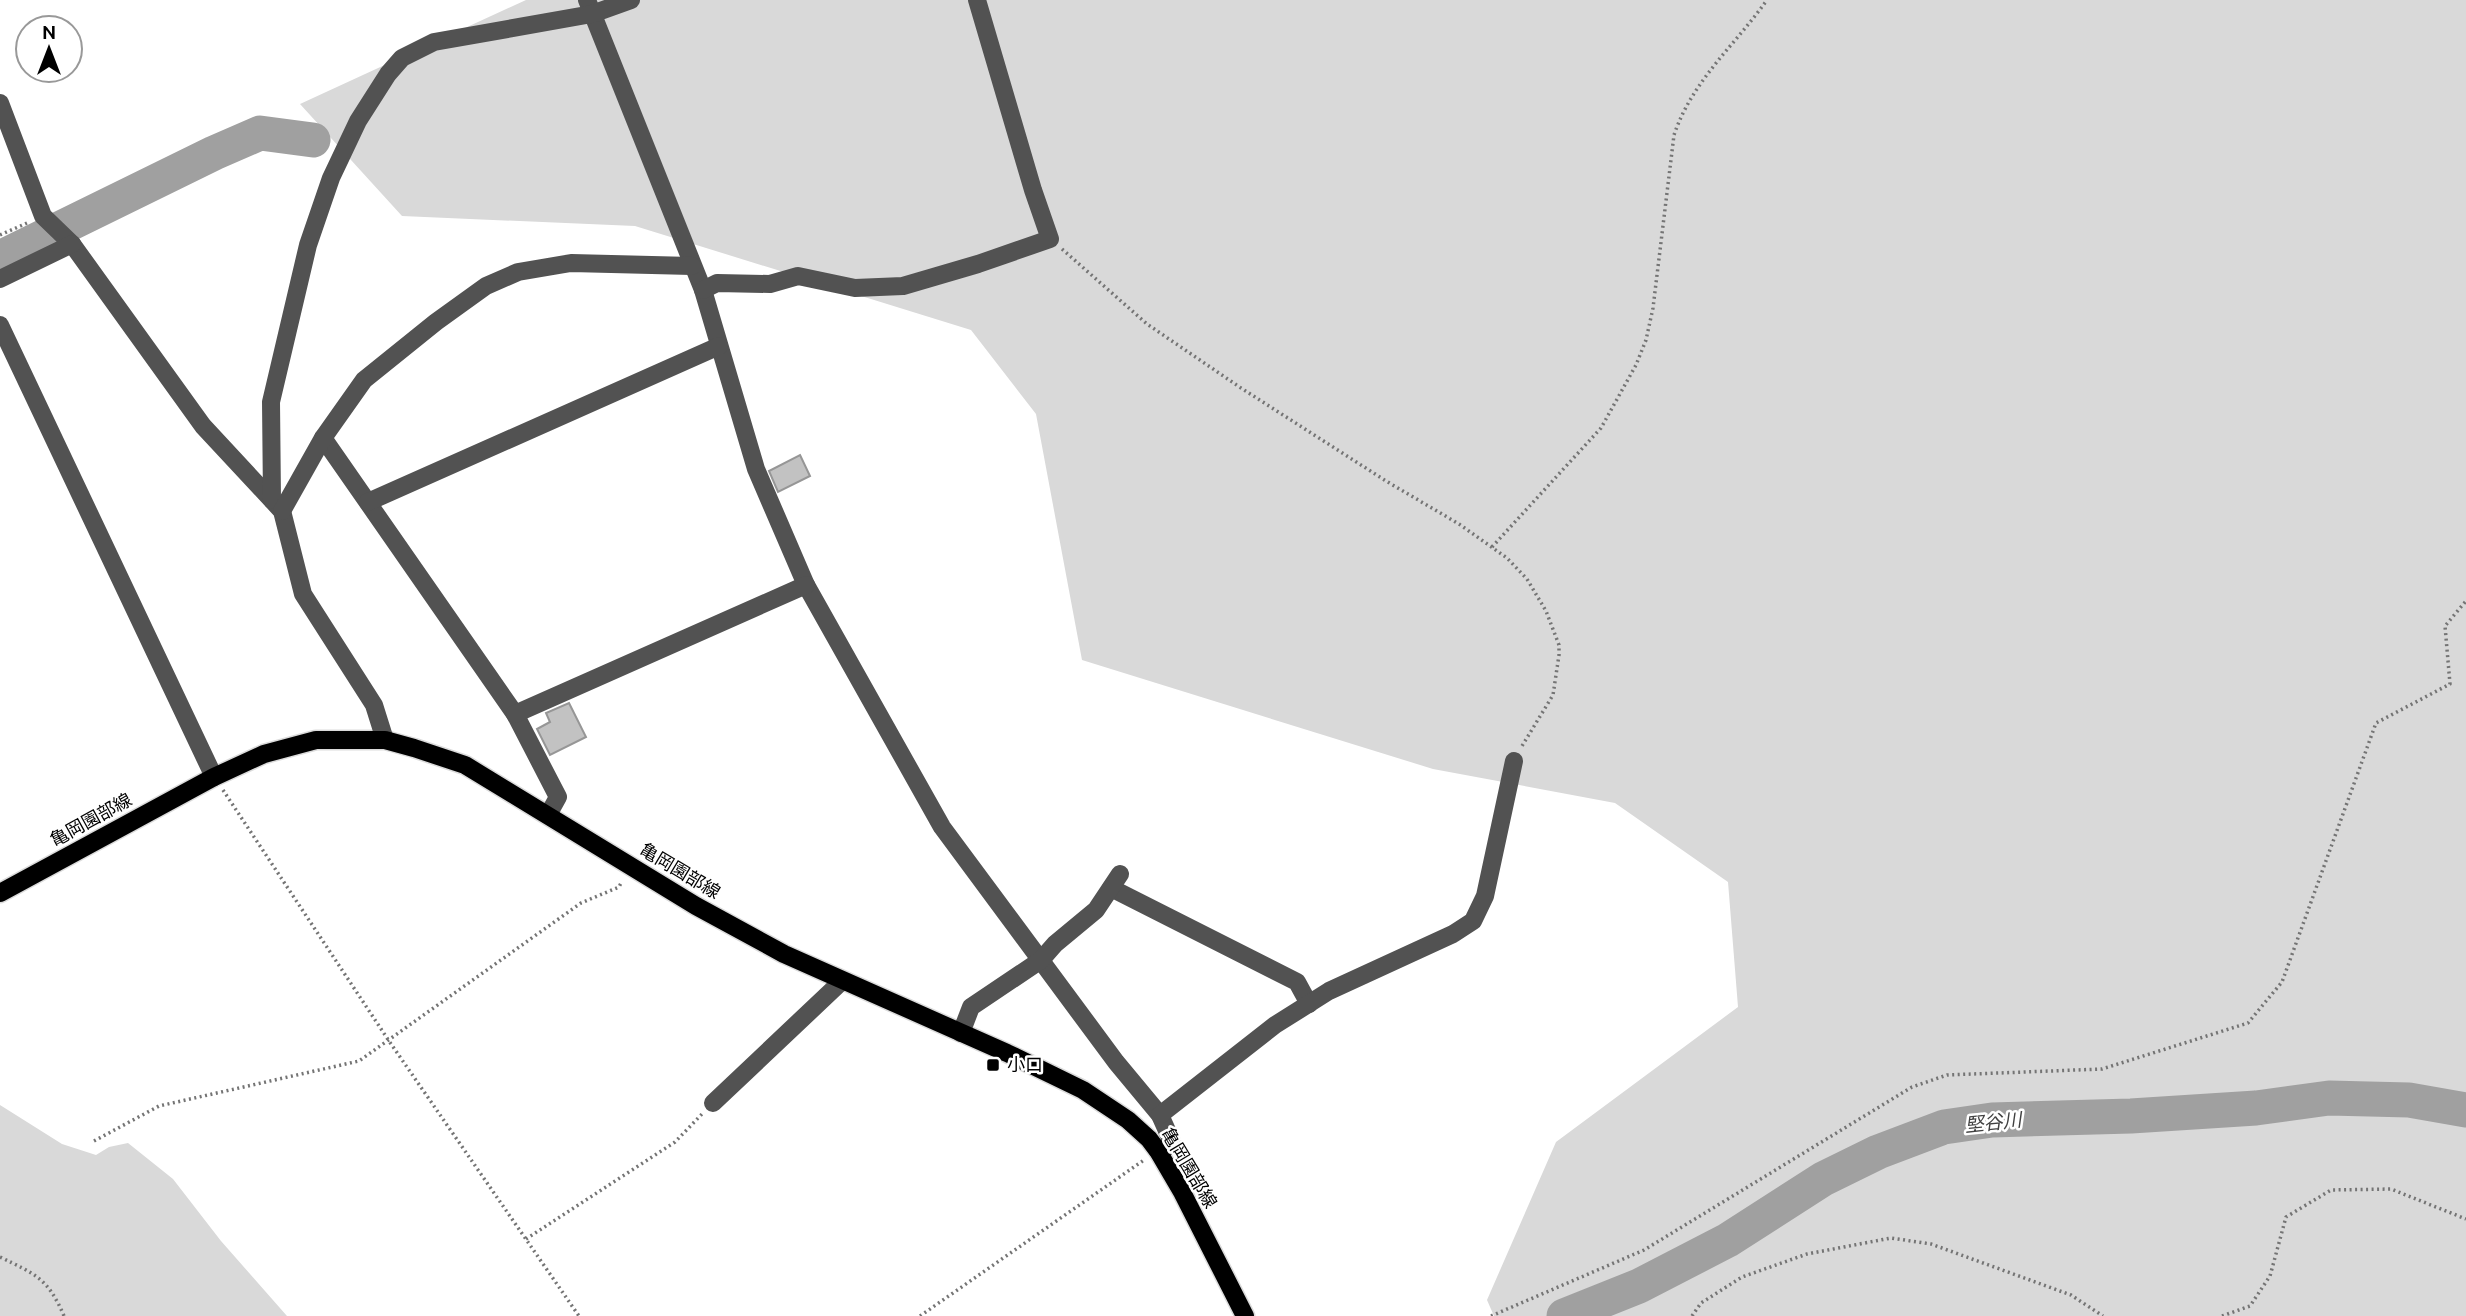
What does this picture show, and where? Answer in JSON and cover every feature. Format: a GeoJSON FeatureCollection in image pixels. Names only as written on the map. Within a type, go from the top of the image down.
{"type":"FeatureCollection","features":[{"type":"Feature","properties":{"kind":"main road","name":"亀岡園部線"},"geometry":{"type":"LineString","coordinates":[[0,893],[214,777],[264,754],[316,740],[385,740],[465,765],[696,906],[784,954],[1083,1090],[1128,1120],[1158,1151],[1182,1192],[1245,1316]]}},
{"type":"Feature","properties":{"kind":"street"},"geometry":{"type":"LineString","coordinates":[[385,740],[374,705],[303,594],[277,505],[271,402],[308,245],[331,178],[358,121],[388,74],[402,58],[434,42],[631,0]]}},
{"type":"Feature","properties":{"kind":"street"},"geometry":{"type":"LineString","coordinates":[[703,290],[717,283],[770,284],[798,276],[855,288],[903,286],[1050,239],[977,0]]}},
{"type":"Feature","properties":{"kind":"street"},"geometry":{"type":"LineString","coordinates":[[589,7],[703,290],[757,469],[806,585],[942,827],[1116,1062],[1160,1115],[1173,1144],[1158,1151]]}},
{"type":"Feature","properties":{"kind":"street"},"geometry":{"type":"LineString","coordinates":[[0,103],[43,216],[72,244],[202,426],[277,505]]}},
{"type":"Feature","properties":{"kind":"street"},"geometry":{"type":"LineString","coordinates":[[0,279],[72,244]]}},
{"type":"Feature","properties":{"kind":"street"},"geometry":{"type":"LineString","coordinates":[[277,505],[364,380],[486,286],[518,272],[572,263],[692,266]]}},
{"type":"Feature","properties":{"kind":"street"},"geometry":{"type":"LineString","coordinates":[[0,325],[214,777]]}},
{"type":"Feature","properties":{"kind":"street"},"geometry":{"type":"LineString","coordinates":[[368,502],[719,346]]}},
{"type":"Feature","properties":{"kind":"street"},"geometry":{"type":"LineString","coordinates":[[323,438],[515,714],[558,797],[548,816]]}},
{"type":"Feature","properties":{"kind":"street"},"geometry":{"type":"LineString","coordinates":[[515,714],[806,585]]}},
{"type":"Feature","properties":{"kind":"street"},"geometry":{"type":"LineString","coordinates":[[1160,1115],[1275,1025],[1329,991],[1453,934],[1473,922],[1485,897],[1514,761]]}},
{"type":"Feature","properties":{"kind":"street"},"geometry":{"type":"LineString","coordinates":[[961,1033],[971,1007],[1041,960],[1055,944],[1096,910],[1116,881],[1297,982],[1308,1004]]}},
{"type":"Feature","properties":{"kind":"street"},"geometry":{"type":"LineString","coordinates":[[713,1103],[842,981]]}},
{"type":"Feature","properties":{"kind":"path"},"geometry":{"type":"LineString","coordinates":[[1492,547],[1601,428],[1636,365],[1654,308],[1674,135],[1679,119],[1688,100],[1716,61],[1747,28],[1767,0]]}},
{"type":"Feature","properties":{"kind":"path"},"geometry":{"type":"LineString","coordinates":[[0,235],[43,216]]}},
{"type":"Feature","properties":{"kind":"path"},"geometry":{"type":"LineString","coordinates":[[1050,239],[1147,324],[1263,402],[1492,547],[1527,579],[1546,611],[1559,645],[1559,668],[1553,695],[1514,761]]}},
{"type":"Feature","properties":{"kind":"path"},"geometry":{"type":"LineString","coordinates":[[1491,1316],[1644,1250],[1912,1087],[1947,1075],[2102,1069],[2248,1023],[2282,982],[2376,723],[2450,684],[2445,626],[2466,601]]}},
{"type":"Feature","properties":{"kind":"path"},"geometry":{"type":"LineString","coordinates":[[214,777],[389,1041],[579,1316]]}},
{"type":"Feature","properties":{"kind":"path"},"geometry":{"type":"LineString","coordinates":[[94,1141],[159,1106],[359,1061],[581,904],[619,887],[631,866]]}},
{"type":"Feature","properties":{"kind":"path"},"geometry":{"type":"LineString","coordinates":[[526,1239],[675,1142],[713,1103]]}},
{"type":"Feature","properties":{"kind":"path"},"geometry":{"type":"LineString","coordinates":[[920,1316],[1158,1151]]}},
{"type":"Feature","properties":{"kind":"path"},"geometry":{"type":"LineString","coordinates":[[2222,1316],[2250,1306],[2270,1276],[2286,1217],[2331,1190],[2391,1189],[2466,1219]]}},
{"type":"Feature","properties":{"kind":"path"},"geometry":{"type":"LineString","coordinates":[[1692,1316],[1701,1303],[1742,1277],[1807,1254],[1891,1238],[1931,1244],[2059,1290],[2103,1316]]}},
{"type":"Feature","properties":{"kind":"path"},"geometry":{"type":"LineString","coordinates":[[0,1257],[39,1276],[56,1296],[64,1316]]}},
{"type":"Feature","properties":{"kind":"shaded area"},"geometry":{"type":"Polygon","coordinates":[[[526,0],[2466,0],[2466,1316],[1494,1316],[1487,1300],[1556,1142],[1738,1007],[1728,882],[1615,803],[1433,769],[1082,660],[1036,414],[971,330],[635,226],[402,216],[300,104],[526,0]]]}},
{"type":"Feature","properties":{"kind":"shaded area"},"geometry":{"type":"Polygon","coordinates":[[[0,1105],[62,1144],[96,1155],[109,1147],[128,1143],[173,1179],[221,1241],[287,1316],[0,1316],[0,1105]]]}},
{"type":"Feature","properties":{"kind":"building"},"geometry":{"type":"Polygon","coordinates":[[[800,455],[810,476],[778,492],[769,471],[800,455]]]}},
{"type":"Feature","properties":{"kind":"building"},"geometry":{"type":"Polygon","coordinates":[[[569,703],[586,737],[550,755],[537,729],[550,722],[546,713],[569,703]]]}},
{"type":"Feature","properties":{"kind":"waterway"},"geometry":{"type":"LineString","coordinates":[[0,258],[260,133],[313,140]]}},
{"type":"Feature","properties":{"kind":"waterway","name":"堅谷川"},"geometry":{"type":"LineString","coordinates":[[1564,1316],[1639,1286],[1728,1240],[1823,1179],[1878,1152],[1944,1127],[1992,1120],[2131,1116],[2256,1108],[2329,1098],[2409,1100],[2466,1110]]}},
{"type":"Feature","properties":{"kind":"place","name":"小口"},"geometry":{"type":"Point","coordinates":[993,1065]}}]}
